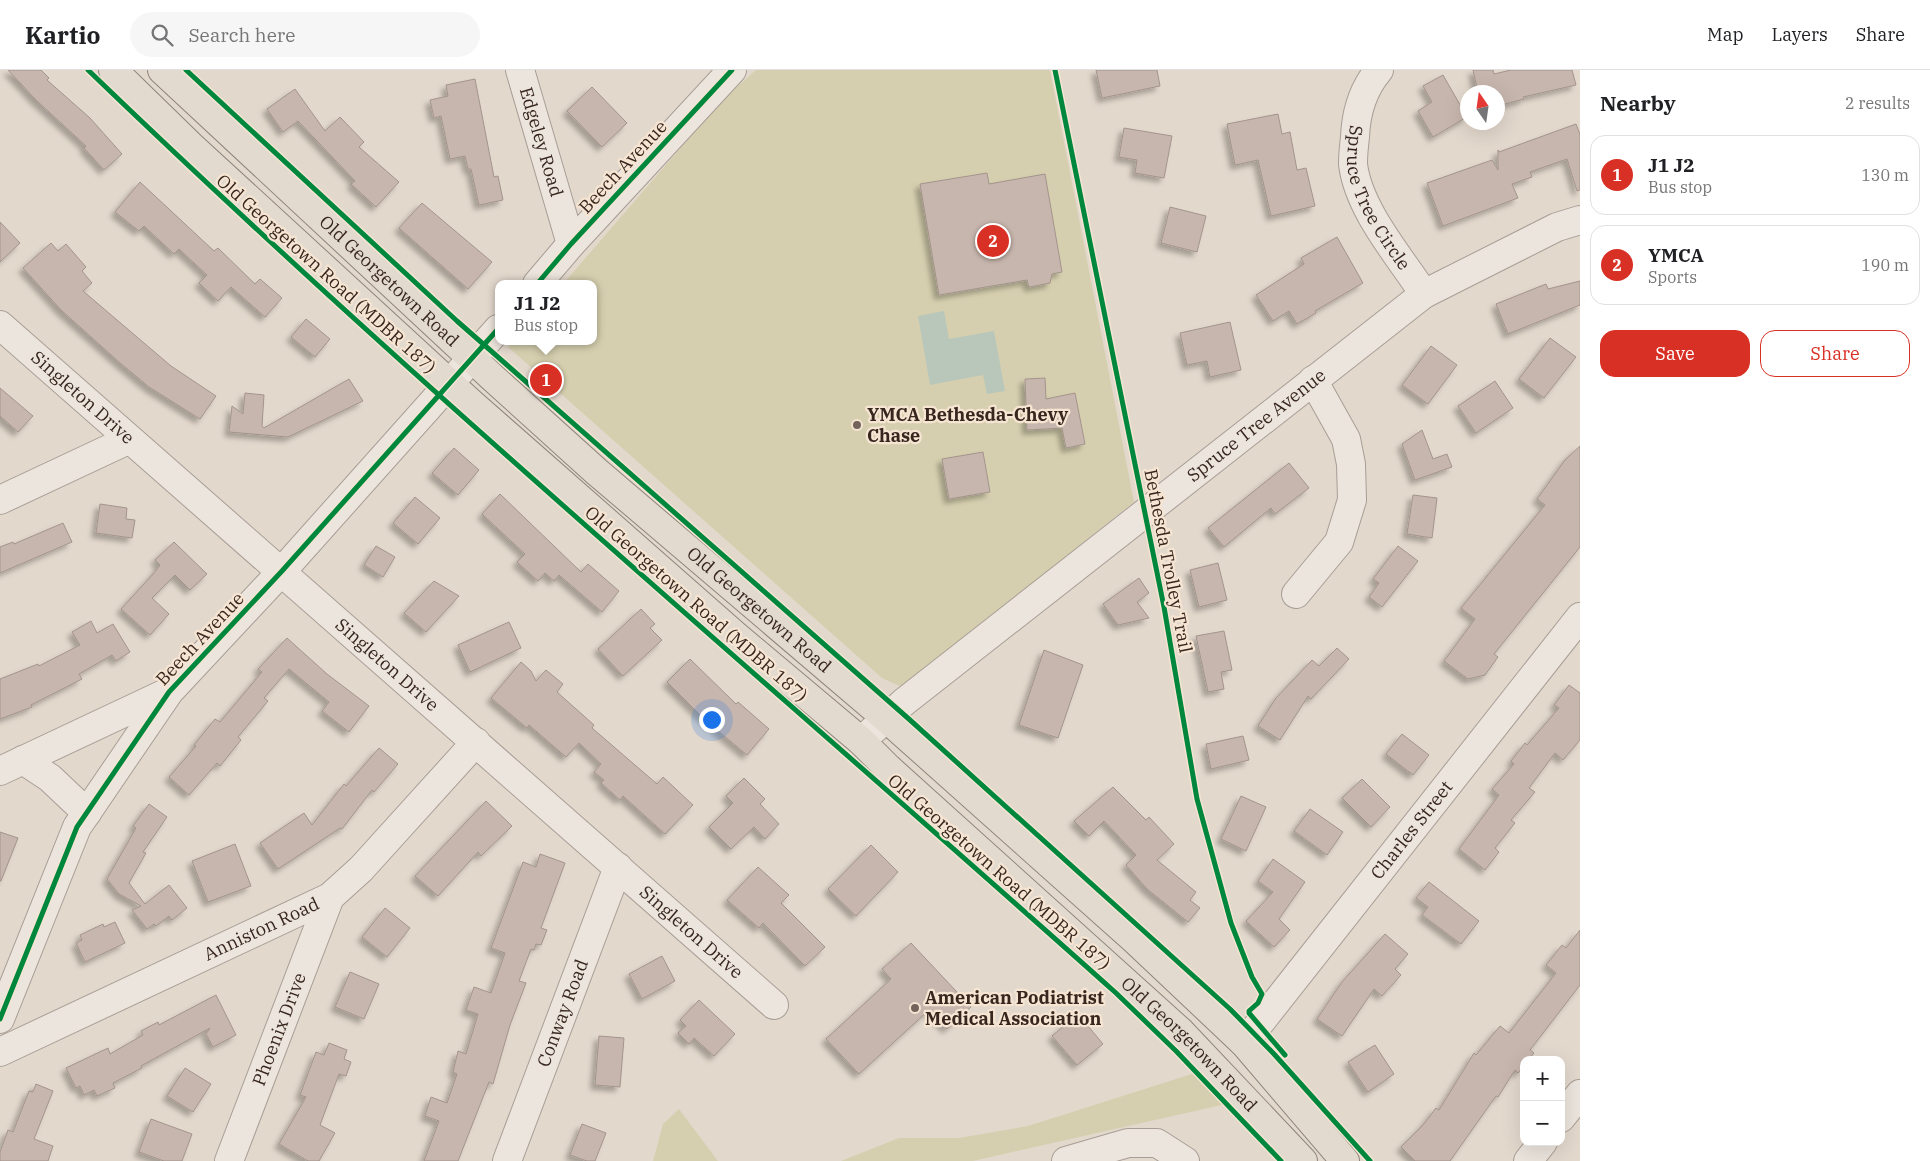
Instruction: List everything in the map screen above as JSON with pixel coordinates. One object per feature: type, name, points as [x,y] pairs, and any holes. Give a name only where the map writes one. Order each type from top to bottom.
[{"type":"main road","name":"Old Georgetown Road","points":[[114,70],[191,146],[450,384],[736,636],[861,741],[888,768],[1181,1032],[1303,1161]]},
{"type":"main road","name":"Old Georgetown Road","points":[[162,70],[472,358],[598,472],[886,718],[1136,940],[1244,1043],[1345,1161]]},
{"type":"street","name":"Edgeley Road","points":[[520,70],[571,244]]},
{"type":"street","name":"Beech Avenue","points":[[540,280],[571,244],[732,70]]},
{"type":"street","name":"Spruce Tree Circle","points":[[1379,70],[1371,80],[1356,116],[1353,163],[1360,190],[1373,216],[1424,294]]},
{"type":"street","name":"Spruce Tree Avenue","points":[[861,741],[886,718],[1424,294],[1557,227],[1580,220]]},
{"type":"street","name":"Singleton Drive","points":[[0,325],[128,440],[282,571],[774,1006]]},
{"type":"street","name":"Beech Avenue","points":[[0,1019],[77,827],[169,692],[282,571],[495,331]]},
{"type":"street","points":[[1296,594],[1339,542],[1352,500],[1352,464],[1346,439],[1313,380]]},
{"type":"street","points":[[0,500],[128,440]]},
{"type":"street","name":"Charles Street","points":[[1244,1043],[1580,617]]},
{"type":"street","points":[[12,765],[169,692]]},
{"type":"street","name":"Anniston Road","points":[[0,1052],[330,898],[361,870],[476,742]]},
{"type":"street","points":[[12,765],[50,778],[87,813]]},
{"type":"street","name":"Conway Road","points":[[507,1161],[618,867]]},
{"type":"street","name":"Phoenix Drive","points":[[229,1161],[330,898]]},
{"type":"street","points":[[1565,1113],[1580,1094]]},
{"type":"street","points":[[1066,1161],[1128,1143],[1157,1143],[1185,1161]]},
{"type":"street","points":[[1528,1161],[1540,1146]]},
{"type":"shaded area","name":"YMCA Bethesda-Chevy Chase","points":[[756,70],[1050,70],[1134,502],[902,687],[882,678],[508,347],[510,345],[597,345],[597,280],[566,280],[722,100]]},
{"type":"shaded area","points":[[944,311],[949,339],[994,331],[1005,391],[987,394],[983,375],[930,385],[918,316]]},
{"type":"shaded area","points":[[1214,1067],[1244,1100],[973,1161],[841,1161],[899,1138],[959,1138],[1028,1126]]},
{"type":"shaded area","points":[[679,1109],[718,1161],[653,1161],[663,1124]]},
{"type":"building","points":[[8,70],[41,70],[49,78],[47,80],[90,118],[122,154],[104,170],[84,148],[86,146],[36,100]]},
{"type":"building","points":[[1096,70],[1157,70],[1160,86],[1102,98]]},
{"type":"building","points":[[1473,70],[1493,70],[1494,74],[1511,70],[1572,70],[1576,85],[1523,97],[1524,99],[1505,104],[1505,85],[1476,85]]},
{"type":"building","points":[[1443,75],[1460,105],[1460,121],[1433,137],[1418,111],[1432,102],[1423,86]]},
{"type":"building","points":[[475,79],[494,177],[498,176],[503,200],[479,205],[471,169],[468,169],[465,156],[450,159],[441,116],[434,118],[430,100],[448,96],[446,85]]},
{"type":"building","points":[[592,87],[627,123],[602,147],[567,111]]},
{"type":"building","points":[[295,89],[325,131],[340,117],[364,142],[359,147],[399,182],[376,207],[351,184],[355,181],[298,121],[283,132],[267,109]]},
{"type":"building","points":[[1278,114],[1282,134],[1290,132],[1297,170],[1306,168],[1315,206],[1271,216],[1258,160],[1235,165],[1227,124]]},
{"type":"building","points":[[1576,124],[1580,134],[1580,190],[1577,191],[1567,159],[1530,172],[1532,177],[1512,184],[1518,198],[1443,226],[1427,183],[1492,160],[1498,170],[1498,150],[1499,152]]},
{"type":"building","points":[[1124,128],[1172,136],[1164,178],[1135,173],[1137,160],[1119,157]]},
{"type":"building","points":[[987,173],[989,184],[1045,174],[1062,272],[1052,274],[1050,283],[1029,287],[1027,280],[939,295],[920,184]]},
{"type":"building","points":[[140,182],[214,251],[218,248],[255,284],[260,279],[282,298],[265,317],[231,287],[218,301],[199,283],[207,275],[179,249],[174,254],[144,226],[139,231],[115,212]]},
{"type":"building","points":[[422,203],[492,262],[468,289],[399,228]]},
{"type":"building","points":[[1170,207],[1206,216],[1197,252],[1161,243]]},
{"type":"building","points":[[0,222],[20,243],[0,262]]},
{"type":"building","points":[[1337,237],[1363,283],[1315,311],[1316,313],[1297,324],[1289,311],[1273,321],[1256,295],[1304,264],[1301,258]]},
{"type":"building","points":[[51,243],[58,251],[66,244],[86,267],[82,271],[92,283],[83,291],[171,366],[216,396],[200,419],[149,387],[119,362],[61,310],[23,268]]},
{"type":"building","points":[[1580,281],[1580,305],[1508,334],[1496,304],[1546,284],[1548,289]]},
{"type":"building","points":[[306,319],[330,339],[315,357],[291,337]]},
{"type":"building","points":[[1230,322],[1241,370],[1210,377],[1207,361],[1187,365],[1180,333]]},
{"type":"building","points":[[1550,338],[1576,357],[1544,398],[1519,379]]},
{"type":"building","points":[[1431,346],[1457,365],[1428,404],[1402,385]]},
{"type":"building","points":[[1045,378],[1046,399],[1075,393],[1085,444],[1066,448],[1062,428],[1027,430],[1025,379]]},
{"type":"building","points":[[349,379],[363,401],[288,437],[229,432],[232,406],[243,414],[245,393],[264,395],[262,426],[264,428]]},
{"type":"building","points":[[1495,381],[1513,408],[1476,433],[1458,406]]},
{"type":"building","points":[[0,388],[33,416],[18,432],[0,416]]},
{"type":"building","points":[[1422,430],[1433,459],[1447,454],[1452,467],[1415,480],[1402,444]]},
{"type":"building","points":[[1580,446],[1580,547],[1494,654],[1498,657],[1485,675],[1468,679],[1444,661],[1475,619],[1461,608],[1545,505],[1537,499],[1565,460]]},
{"type":"building","points":[[454,448],[479,470],[458,495],[432,473]]},
{"type":"building","points":[[983,452],[990,492],[949,499],[942,459]]},
{"type":"building","points":[[1289,463],[1309,488],[1275,514],[1271,508],[1224,547],[1208,528]]},
{"type":"building","points":[[500,494],[581,572],[588,564],[619,591],[602,612],[559,575],[554,581],[545,573],[538,581],[517,562],[525,554],[482,514]]},
{"type":"building","points":[[1413,495],[1437,498],[1432,538],[1407,534]]},
{"type":"building","points":[[415,497],[440,518],[418,544],[393,523]]},
{"type":"building","points":[[100,504],[127,508],[126,519],[135,520],[132,538],[96,533]]},
{"type":"building","points":[[63,523],[72,542],[0,573],[0,547],[13,542],[14,544]]},
{"type":"building","points":[[174,542],[207,574],[190,590],[175,575],[152,598],[169,614],[150,635],[121,609],[160,565],[155,560]]},
{"type":"building","points":[[376,546],[395,557],[383,577],[364,565]]},
{"type":"building","points":[[1398,546],[1418,561],[1382,607],[1369,597],[1379,583],[1373,579]]},
{"type":"building","points":[[1218,563],[1227,600],[1199,607],[1190,570]]},
{"type":"building","points":[[1139,578],[1149,593],[1137,602],[1149,618],[1118,625],[1103,604]]},
{"type":"building","points":[[434,581],[459,596],[426,632],[404,613]]},
{"type":"building","points":[[641,609],[655,624],[650,628],[662,640],[623,676],[598,649]]},
{"type":"building","points":[[91,621],[97,633],[113,624],[130,652],[116,661],[112,655],[79,674],[82,679],[31,705],[32,707],[0,719],[0,679],[38,664],[39,666],[80,645],[72,632]]},
{"type":"building","points":[[509,622],[521,648],[470,672],[458,645]]},
{"type":"building","points":[[1224,631],[1232,670],[1221,672],[1224,689],[1208,692],[1196,636]]},
{"type":"building","points":[[287,638],[327,674],[369,706],[349,732],[322,711],[329,702],[289,669],[264,698],[268,701],[238,737],[241,740],[220,766],[217,763],[189,795],[169,777],[196,746],[194,745],[215,719],[220,722],[262,672],[258,669]]},
{"type":"building","points":[[1337,648],[1349,659],[1311,699],[1308,696],[1280,740],[1258,726],[1276,698],[1312,660],[1319,666]]},
{"type":"building","points":[[1044,650],[1083,665],[1058,738],[1019,725]]},
{"type":"building","points":[[690,659],[736,704],[738,702],[769,729],[747,755],[705,720],[667,682]]},
{"type":"building","points":[[521,662],[531,671],[536,681],[546,670],[563,684],[557,692],[594,725],[592,728],[657,784],[663,777],[693,805],[665,834],[623,796],[620,800],[601,783],[604,780],[594,772],[601,764],[579,743],[566,757],[529,725],[527,728],[491,698]]},
{"type":"building","points":[[1569,685],[1580,693],[1580,740],[1563,760],[1555,753],[1529,788],[1535,792],[1511,820],[1515,823],[1495,848],[1499,852],[1485,870],[1459,849],[1499,795],[1492,789],[1514,764],[1511,761],[1525,743],[1527,745],[1559,708],[1554,705]]},
{"type":"building","points":[[1402,734],[1429,755],[1413,775],[1386,754]]},
{"type":"building","points":[[1243,736],[1249,760],[1211,769],[1206,744]]},
{"type":"building","points":[[379,748],[398,764],[374,792],[372,790],[342,829],[340,828],[278,869],[260,843],[304,813],[312,825],[344,784],[346,786]]},
{"type":"building","points":[[744,778],[765,799],[760,804],[779,824],[765,839],[754,827],[731,849],[709,827],[733,803],[726,796]]},
{"type":"building","points":[[1362,779],[1390,807],[1371,827],[1342,798]]},
{"type":"building","points":[[1113,787],[1146,820],[1149,817],[1174,844],[1157,860],[1196,892],[1190,900],[1200,908],[1188,922],[1147,889],[1126,865],[1136,855],[1104,821],[1089,836],[1074,821]]},
{"type":"building","points":[[1241,796],[1266,807],[1246,851],[1221,839]]},
{"type":"building","points":[[486,801],[512,826],[481,856],[478,852],[438,896],[415,876]]},
{"type":"building","points":[[149,804],[167,817],[143,852],[146,853],[129,883],[145,904],[169,885],[187,908],[172,920],[169,916],[156,926],[154,924],[147,929],[132,910],[141,906],[119,894],[107,879],[136,828],[133,826]]},
{"type":"building","points":[[1310,809],[1343,832],[1327,855],[1294,831]]},
{"type":"building","points":[[0,832],[18,838],[1,881],[0,881]]},
{"type":"building","points":[[235,844],[251,886],[208,902],[192,861]]},
{"type":"building","points":[[871,845],[898,872],[856,916],[828,889]]},
{"type":"building","points":[[540,854],[565,863],[541,928],[547,930],[541,945],[536,944],[534,950],[531,949],[519,981],[526,983],[510,1025],[493,1084],[489,1082],[458,1161],[424,1161],[439,1121],[425,1116],[431,1097],[447,1103],[457,1074],[453,1072],[458,1051],[466,1054],[478,1014],[466,1010],[474,987],[491,993],[505,953],[491,948],[523,862],[536,867]]},
{"type":"building","points":[[1273,859],[1305,882],[1279,919],[1290,930],[1274,947],[1246,921],[1273,892],[1258,881]]},
{"type":"building","points":[[758,867],[789,895],[781,903],[825,947],[805,966],[763,923],[759,928],[727,900]]},
{"type":"building","points":[[1429,882],[1479,921],[1461,944],[1422,915],[1428,907],[1416,898]]},
{"type":"building","points":[[385,908],[410,928],[387,957],[362,937]]},
{"type":"building","points":[[115,922],[125,943],[85,962],[76,943],[82,940],[80,935],[103,924],[104,927]]},
{"type":"building","points":[[1580,930],[1580,985],[1530,1050],[1534,1053],[1531,1056],[1520,1056],[1520,1071],[1518,1073],[1515,1070],[1498,1097],[1496,1096],[1450,1161],[1415,1161],[1401,1147],[1423,1125],[1436,1108],[1439,1110],[1474,1053],[1476,1055],[1500,1026],[1509,1033],[1556,973],[1546,965],[1562,945],[1566,948]]},
{"type":"building","points":[[1385,934],[1408,954],[1395,969],[1401,975],[1382,996],[1374,989],[1342,1036],[1317,1019],[1342,982]]},
{"type":"building","name":"American Podiatrist Medical Association","points":[[911,943],[971,1007],[947,1029],[929,1010],[859,1074],[826,1039],[891,979],[882,969]]},
{"type":"building","points":[[662,956],[675,981],[642,999],[629,974]]},
{"type":"building","points":[[350,972],[379,984],[364,1019],[335,1007]]},
{"type":"building","points":[[216,995],[236,1035],[213,1047],[206,1034],[210,1028],[113,1083],[115,1088],[97,1096],[94,1090],[84,1095],[80,1086],[76,1088],[66,1068],[108,1048],[110,1054],[143,1035],[141,1031],[158,1022],[159,1025]]},
{"type":"building","points":[[699,1000],[735,1034],[714,1056],[694,1038],[689,1044],[678,1033],[686,1026],[680,1020]]},
{"type":"building","points":[[1078,1014],[1103,1044],[1077,1065],[1052,1036]]},
{"type":"building","points":[[599,1036],[624,1038],[620,1087],[595,1085]]},
{"type":"building","points":[[329,1043],[347,1050],[344,1059],[351,1062],[346,1076],[339,1074],[320,1125],[335,1133],[319,1161],[308,1161],[279,1144],[306,1097],[300,1095],[316,1052],[324,1055]]},
{"type":"building","points":[[1375,1045],[1394,1074],[1368,1092],[1348,1062]]},
{"type":"building","points":[[185,1068],[211,1084],[193,1112],[167,1096]]},
{"type":"building","points":[[36,1084],[53,1091],[34,1139],[53,1146],[48,1161],[0,1161],[0,1152],[8,1130],[13,1132],[29,1091],[33,1092]]},
{"type":"building","points":[[151,1119],[192,1134],[182,1161],[164,1161],[139,1152]]},
{"type":"building","points":[[582,1124],[606,1133],[595,1161],[587,1161],[570,1155]]},
{"type":"cycle path","name":"Old Georgetown Road (MDBR 187)","points":[[88,70],[213,189],[469,422],[1116,993],[1176,1051],[1281,1161]]},
{"type":"cycle path","points":[[186,70],[457,321],[910,720],[1230,1009],[1274,1054],[1370,1161]]},
{"type":"cycle path","points":[[540,280],[571,244],[732,70]]},
{"type":"cycle path","name":"Bethesda Trolley Trail","points":[[1055,70],[1164,607],[1197,799],[1231,923],[1252,977],[1262,994],[1258,1003],[1249,1013],[1285,1055]]},
{"type":"cycle path","points":[[0,1019],[77,827],[169,692],[282,571],[495,332]]},
{"type":"place","name":"YMCA","points":[[993,241]]},
{"type":"place","name":"J1 J2","points":[[546,380]]},
{"type":"place","name":"YMCA Bethesda-Chevy Chase","points":[[857,425]]},
{"type":"place","name":"American Podiatrist Medical Association","points":[[915,1008]]}]
